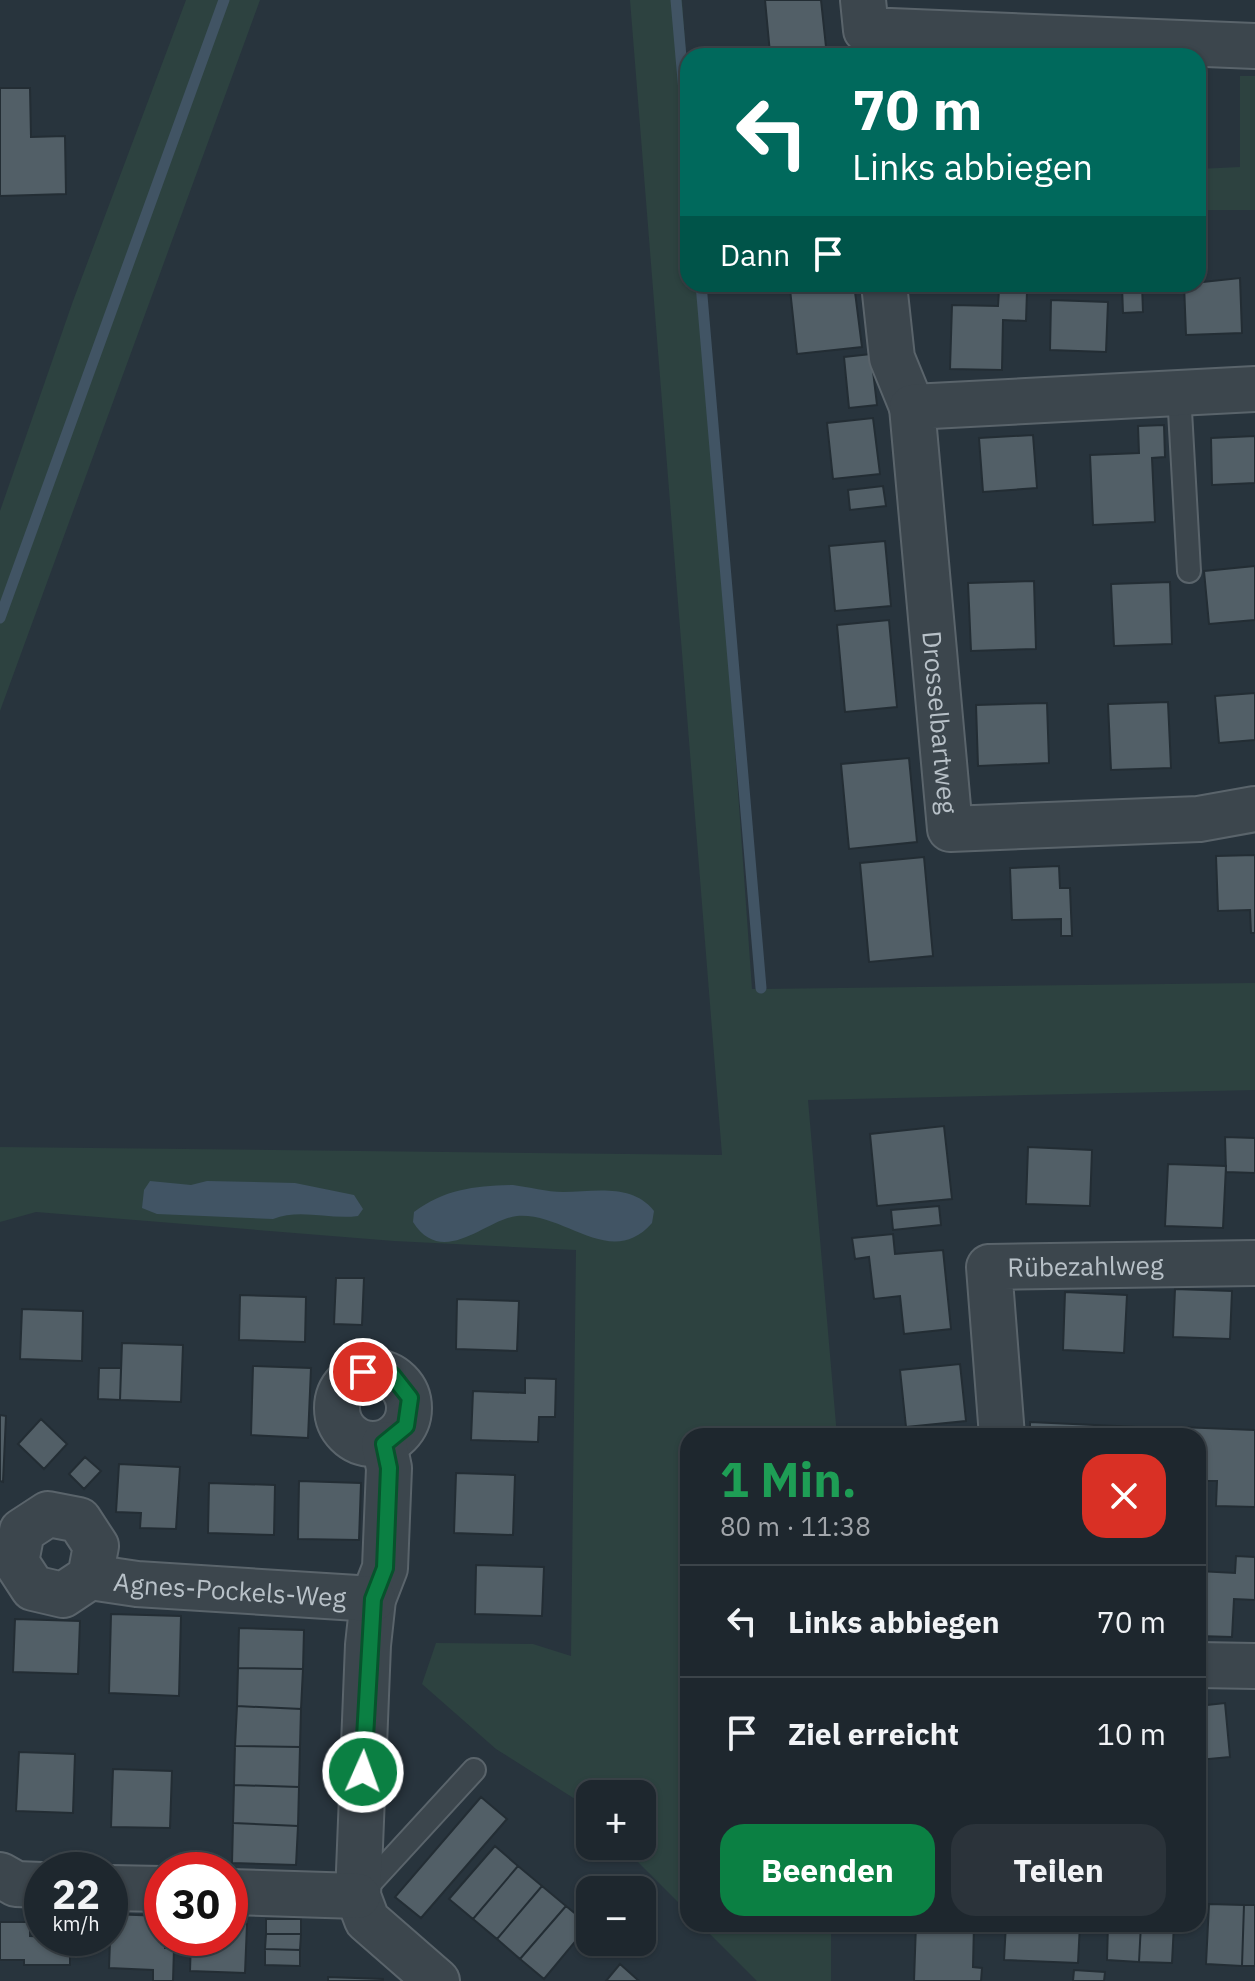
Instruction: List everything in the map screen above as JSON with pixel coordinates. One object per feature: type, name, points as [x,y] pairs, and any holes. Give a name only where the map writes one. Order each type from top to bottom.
[{"type":"street","points":[[865,29],[1255,46]]},
{"type":"street","name":"Drosselbartweg","points":[[885,292],[892,358],[912,407],[950,829],[1199,819],[1255,809]]},
{"type":"street","points":[[912,407],[1255,389]]},
{"type":"street","name":"Rübezahlweg","points":[[1001,1428],[989,1267],[1255,1263]]},
{"type":"street","points":[[384,1444],[389,1468],[385,1568],[373,1599],[358,1896],[367,1920],[437,1981]]},
{"type":"street","name":"Agnes-Pockels-Weg","points":[[90,1577],[137,1584],[373,1599]]},
{"type":"street","points":[[1206,1665],[1255,1666]]},
{"type":"street","points":[[0,1875],[16,1884],[24,1884]]},
{"type":"street","points":[[248,1893],[358,1896]]},
{"type":"lane","points":[[1179,393],[1189,571]]},
{"type":"lane","points":[[358,1896],[474,1770]]},
{"type":"green space","points":[[186,0],[260,0],[0,711],[0,511],[73,301]]},
{"type":"green space","points":[[630,0],[682,0],[685,48],[680,48],[680,292],[703,292],[752,989],[1255,983],[1255,1090],[808,1100],[836,1428],[680,1428],[680,1904],[656,1880],[656,1876],[652,1876],[636,1860],[656,1860],[656,1780],[576,1780],[576,1800],[496,1749],[422,1684],[436,1643],[533,1644],[571,1656],[576,1250],[394,1241],[36,1212],[0,1222],[0,1147],[722,1155]]},
{"type":"green space","points":[[1240,76],[1255,76],[1255,210],[1206,210],[1206,169],[1240,167]]},
{"type":"green space","points":[[708,1932],[831,1932],[831,1981],[757,1981]]},
{"type":"water","points":[[150,1181],[191,1185],[207,1181],[295,1183],[354,1195],[363,1209],[358,1216],[294,1214],[273,1219],[157,1214],[142,1208],[144,1190]]},
{"type":"water","points":[[513,1185],[557,1192],[612,1191],[635,1196],[654,1211],[652,1223],[636,1236],[620,1241],[587,1236],[535,1217],[517,1216],[451,1242],[438,1241],[425,1235],[413,1222],[414,1212],[437,1198],[473,1188]]},
{"type":"building","points":[[765,0],[821,0],[826,47],[770,48]]},
{"type":"building","points":[[0,88],[30,88],[31,137],[65,136],[66,194],[0,196]]},
{"type":"building","points":[[1240,278],[1242,333],[1186,335],[1184,292],[1206,292],[1206,282]]},
{"type":"building","points":[[790,292],[855,292],[862,347],[797,354]]},
{"type":"building","points":[[999,292],[1027,292],[1026,321],[1003,320],[1002,370],[950,369],[952,305],[998,306]]},
{"type":"building","points":[[1122,292],[1142,292],[1143,312],[1123,313]]},
{"type":"building","points":[[1051,300],[1108,302],[1106,352],[1050,350]]},
{"type":"building","points":[[871,354],[877,405],[849,408],[844,357]]},
{"type":"building","points":[[873,418],[880,474],[833,479],[827,423]]},
{"type":"building","points":[[1164,425],[1165,457],[1152,458],[1155,522],[1093,525],[1090,455],[1139,453],[1138,426]]},
{"type":"building","points":[[1033,435],[1037,488],[983,492],[979,438]]},
{"type":"building","points":[[1255,436],[1255,483],[1212,485],[1211,438]]},
{"type":"building","points":[[883,486],[886,506],[850,510],[848,490]]},
{"type":"building","points":[[885,541],[891,606],[835,611],[829,546]]},
{"type":"building","points":[[1255,566],[1255,620],[1209,624],[1204,571]]},
{"type":"building","points":[[1034,581],[1036,649],[971,651],[968,583]]},
{"type":"building","points":[[1170,582],[1172,644],[1114,646],[1111,584]]},
{"type":"building","points":[[889,620],[897,707],[845,712],[837,625]]},
{"type":"building","points":[[1255,693],[1255,740],[1219,743],[1215,696]]},
{"type":"building","points":[[1168,702],[1171,768],[1111,770],[1108,704]]},
{"type":"building","points":[[1047,703],[1049,763],[978,766],[976,705]]},
{"type":"building","points":[[909,758],[917,842],[849,849],[841,764]]},
{"type":"building","points":[[1255,855],[1255,933],[1251,933],[1250,910],[1218,911],[1216,856]]},
{"type":"building","points":[[924,857],[933,956],[869,962],[860,863]]},
{"type":"building","points":[[1059,866],[1060,888],[1070,888],[1072,936],[1061,936],[1061,919],[1012,920],[1010,868]]},
{"type":"building","points":[[944,1126],[952,1199],[877,1206],[870,1134]]},
{"type":"building","points":[[1225,1137],[1255,1138],[1255,1173],[1226,1172]]},
{"type":"building","points":[[1028,1147],[1092,1150],[1090,1206],[1026,1204]]},
{"type":"building","points":[[1168,1164],[1226,1166],[1223,1228],[1165,1226]]},
{"type":"building","points":[[939,1206],[941,1225],[893,1230],[891,1210]]},
{"type":"building","points":[[893,1234],[895,1254],[943,1250],[951,1329],[904,1334],[900,1296],[874,1299],[869,1257],[855,1259],[852,1238]]},
{"type":"building","points":[[336,1278],[364,1278],[362,1325],[334,1324]]},
{"type":"building","points":[[1175,1289],[1232,1291],[1230,1339],[1173,1337]]},
{"type":"building","points":[[1065,1292],[1127,1295],[1124,1353],[1063,1350]]},
{"type":"building","points":[[240,1295],[306,1297],[305,1342],[239,1340]]},
{"type":"building","points":[[457,1299],[519,1301],[517,1351],[456,1349]]},
{"type":"building","points":[[22,1309],[83,1311],[82,1361],[20,1359]]},
{"type":"building","points":[[122,1343],[183,1345],[181,1402],[120,1400]]},
{"type":"building","points":[[960,1364],[966,1421],[906,1427],[900,1370]]},
{"type":"building","points":[[253,1366],[311,1368],[308,1438],[251,1435]]},
{"type":"building","points":[[99,1368],[121,1368],[120,1400],[98,1399]]},
{"type":"building","points":[[525,1378],[556,1379],[555,1417],[539,1417],[538,1442],[471,1440],[473,1391],[525,1393]]},
{"type":"building","points":[[0,1415],[6,1416],[3,1482],[0,1481]]},
{"type":"building","points":[[41,1419],[67,1444],[44,1469],[18,1444]]},
{"type":"building","points":[[1030,1422],[1137,1427],[1137,1428],[1030,1428]]},
{"type":"building","points":[[1206,1428],[1255,1430],[1255,1507],[1216,1506],[1217,1481],[1206,1481]]},
{"type":"building","points":[[85,1457],[101,1471],[84,1489],[69,1474]]},
{"type":"building","points":[[119,1464],[180,1467],[176,1529],[140,1528],[141,1513],[116,1512]]},
{"type":"building","points":[[456,1473],[515,1475],[513,1535],[454,1533]]},
{"type":"building","points":[[299,1481],[361,1483],[359,1540],[298,1539]]},
{"type":"building","points":[[209,1483],[275,1485],[274,1535],[208,1533]]},
{"type":"building","points":[[1236,1556],[1255,1557],[1255,1600],[1234,1599],[1232,1637],[1206,1636],[1206,1571],[1235,1573]]},
{"type":"building","points":[[476,1565],[544,1567],[542,1616],[475,1614]]},
{"type":"building","points":[[111,1614],[181,1616],[179,1696],[109,1693]]},
{"type":"building","points":[[15,1619],[80,1621],[78,1674],[13,1672]]},
{"type":"building","points":[[239,1628],[304,1630],[303,1669],[238,1668]]},
{"type":"building","points":[[238,1668],[303,1669],[301,1709],[237,1706]]},
{"type":"building","points":[[1225,1703],[1230,1757],[1206,1759],[1206,1705]]},
{"type":"building","points":[[237,1706],[301,1709],[300,1747],[235,1746]]},
{"type":"building","points":[[235,1746],[300,1747],[299,1787],[234,1785]]},
{"type":"building","points":[[19,1752],[75,1754],[73,1813],[16,1811]]},
{"type":"building","points":[[113,1769],[172,1771],[170,1828],[111,1827]]},
{"type":"building","points":[[234,1785],[299,1787],[298,1826],[233,1823]]},
{"type":"building","points":[[481,1797],[507,1819],[421,1918],[395,1897]]},
{"type":"building","points":[[233,1823],[298,1826],[296,1865],[248,1864],[248,1852],[232,1852]]},
{"type":"building","points":[[495,1846],[518,1866],[473,1919],[449,1899]]},
{"type":"building","points":[[518,1866],[542,1886],[497,1939],[473,1919]]},
{"type":"building","points":[[542,1886],[566,1906],[520,1959],[497,1939]]},
{"type":"building","points":[[1209,1904],[1244,1905],[1242,1966],[1206,1964]]},
{"type":"building","points":[[1244,1905],[1255,1905],[1255,1966],[1242,1966]]},
{"type":"building","points":[[566,1906],[576,1914],[576,1941],[544,1979],[520,1959]]},
{"type":"building","points":[[128,1915],[144,1915],[144,1956],[174,1956],[173,1981],[153,1981],[153,1970],[109,1968],[109,1956],[128,1956]]},
{"type":"building","points":[[266,1919],[301,1919],[301,1934],[266,1934]]},
{"type":"building","points":[[0,1922],[24,1922],[24,1956],[70,1956],[70,1965],[24,1965],[24,1960],[0,1960]]},
{"type":"building","points":[[916,1932],[974,1932],[973,1967],[982,1968],[981,1981],[914,1981]]},
{"type":"building","points":[[1006,1932],[1080,1932],[1078,1963],[1004,1960]]},
{"type":"building","points":[[1108,1932],[1141,1932],[1139,1962],[1107,1960]]},
{"type":"building","points":[[1141,1932],[1174,1932],[1172,1963],[1139,1962]]},
{"type":"building","points":[[266,1934],[301,1934],[300,1950],[265,1949]]},
{"type":"building","points":[[265,1949],[300,1950],[300,1966],[265,1965]]},
{"type":"building","points":[[190,1956],[246,1956],[245,1973],[190,1971]]},
{"type":"building","points":[[620,1964],[639,1981],[606,1981]]},
{"type":"building","points":[[1074,1970],[1105,1972],[1104,1981],[1073,1981]]},
{"type":"building","points":[[328,1977],[383,1979],[383,1981],[328,1981]]},
{"type":"waterway","points":[[0,618],[224,0]]},
{"type":"waterway","points":[[676,0],[680,48]]},
{"type":"waterway","points":[[702,292],[761,988]]},
{"type":"route","points":[[363,1372],[392,1375],[410,1398],[406,1426],[384,1444],[389,1468],[385,1568],[373,1599],[368,1645],[363,1772]]}]
